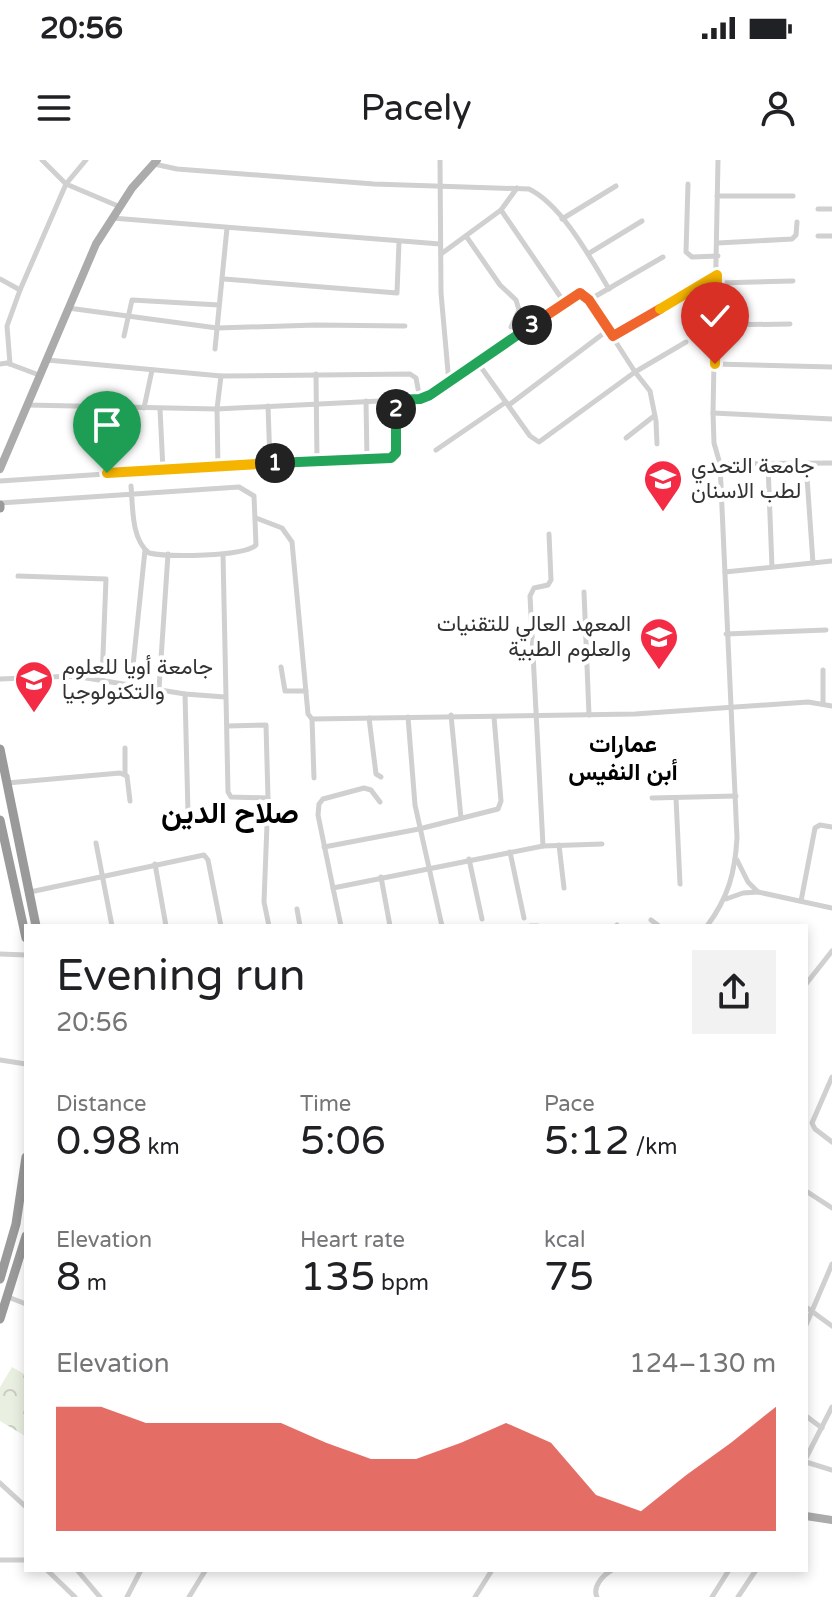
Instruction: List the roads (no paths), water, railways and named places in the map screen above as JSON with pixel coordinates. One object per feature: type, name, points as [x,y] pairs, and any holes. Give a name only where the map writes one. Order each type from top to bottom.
[{"type":"highway","points":[[0,749],[36,924]]},
{"type":"highway","points":[[0,820],[24,929]]},
{"type":"highway","points":[[1,1275],[24,1166]]},
{"type":"highway","points":[[0,1319],[24,1243]]},
{"type":"main road","points":[[0,469],[90,257],[118,206],[155,162]]},
{"type":"main road","points":[[808,1516],[832,1520]]},
{"type":"street","points":[[42,160],[66,184],[118,206]]},
{"type":"street","points":[[10,364],[7,326],[20,290],[66,184],[86,160]]},
{"type":"street","points":[[440,160],[440,255],[449,383]]},
{"type":"street","points":[[708,924],[725,899],[736,859],[736,796],[720,464],[714,443],[713,413],[718,160]]},
{"type":"street","points":[[155,162],[177,169],[439,188],[517,188],[536,193],[562,219],[609,289]]},
{"type":"street","points":[[688,184],[686,252],[692,257],[718,256]]},
{"type":"street","points":[[562,219],[616,186]]},
{"type":"street","points":[[440,255],[501,210],[517,188]]},
{"type":"street","points":[[717,196],[793,196]]},
{"type":"street","points":[[818,209],[832,209]]},
{"type":"street","points":[[501,210],[564,302]]},
{"type":"street","points":[[111,218],[440,244]]},
{"type":"street","points":[[588,254],[642,221]]},
{"type":"street","points":[[718,243],[792,239],[796,235],[797,222]]},
{"type":"street","points":[[215,349],[227,228]]},
{"type":"street","points":[[466,236],[500,285],[516,300],[519,310],[511,327]]},
{"type":"street","points":[[818,236],[832,236]]},
{"type":"street","points":[[224,279],[397,293],[399,242]]},
{"type":"street","points":[[589,300],[663,257]]},
{"type":"street","points":[[613,336],[717,275]]},
{"type":"street","points":[[0,279],[20,290]]},
{"type":"street","points":[[717,283],[793,281]]},
{"type":"street","points":[[27,405],[217,409],[420,399],[449,383],[580,293],[589,300],[652,393],[657,444]]},
{"type":"street","points":[[124,336],[131,302],[135,299],[219,305]]},
{"type":"street","points":[[67,308],[217,328],[405,326]]},
{"type":"street","points":[[716,325],[790,324]]},
{"type":"street","points":[[436,450],[507,404],[608,330]]},
{"type":"street","points":[[478,363],[531,438],[539,442],[635,372],[686,342]]},
{"type":"street","points":[[46,360],[221,376],[414,375],[420,399]]},
{"type":"street","points":[[0,364],[10,364],[39,375]]},
{"type":"street","points":[[715,364],[832,367]]},
{"type":"street","points":[[144,408],[152,370]]},
{"type":"street","points":[[316,374],[317,462]]},
{"type":"street","points":[[218,467],[217,409],[221,376]]},
{"type":"street","points":[[0,481],[391,458],[395,455],[396,400]]},
{"type":"street","points":[[366,401],[367,460]]},
{"type":"street","points":[[268,406],[270,463]]},
{"type":"street","points":[[106,408],[107,473]]},
{"type":"street","points":[[160,409],[163,470]]},
{"type":"street","points":[[713,413],[832,419]]},
{"type":"street","points":[[626,438],[654,416]]},
{"type":"street","points":[[806,463],[813,563]]},
{"type":"street","points":[[720,464],[832,463]]},
{"type":"street","points":[[768,465],[772,567]]},
{"type":"street","points":[[0,505],[132,495],[239,487],[254,496],[256,545],[253,549],[223,554],[151,554],[139,543],[132,495],[131,486]]},
{"type":"street","points":[[256,518],[282,528],[292,542],[308,714],[312,719],[314,778]]},
{"type":"street","points":[[543,846],[530,596],[534,588],[548,585],[551,580],[549,534]]},
{"type":"street","points":[[131,685],[145,550]]},
{"type":"street","points":[[159,689],[168,554]]},
{"type":"street","points":[[223,554],[229,795],[268,798]]},
{"type":"street","points":[[725,572],[832,561]]},
{"type":"street","points":[[18,576],[106,579],[102,680]]},
{"type":"street","points":[[584,592],[589,715]]},
{"type":"street","points":[[726,634],[826,630]]},
{"type":"street","points":[[281,667],[285,691],[306,691]]},
{"type":"street","points":[[823,670],[823,704]]},
{"type":"street","points":[[0,679],[48,676],[102,680],[185,694],[225,697]]},
{"type":"street","points":[[185,694],[188,813]]},
{"type":"street","points":[[312,719],[589,715],[808,702],[832,706]]},
{"type":"street","points":[[451,715],[461,818]]},
{"type":"street","points":[[408,717],[419,829],[442,924]]},
{"type":"street","points":[[324,847],[419,829],[500,807],[494,717]]},
{"type":"street","points":[[369,718],[373,766],[381,777]]},
{"type":"street","points":[[228,726],[266,725],[268,798],[264,902],[269,924]]},
{"type":"street","points":[[125,748],[125,774],[130,801]]},
{"type":"street","points":[[4,779],[125,774]]},
{"type":"street","points":[[341,924],[318,808],[323,799],[364,788],[371,790],[380,802]]},
{"type":"street","points":[[652,798],[736,796]]},
{"type":"street","points":[[676,798],[680,884]]},
{"type":"street","points":[[801,901],[814,831],[820,825],[832,827]]},
{"type":"street","points":[[96,843],[112,924]]},
{"type":"street","points":[[333,888],[543,846],[602,844]]},
{"type":"street","points":[[559,845],[564,888]]},
{"type":"street","points":[[510,852],[524,918]]},
{"type":"street","points":[[30,892],[198,855],[206,856],[221,924]]},
{"type":"street","points":[[469,859],[482,919]]},
{"type":"street","points":[[736,859],[748,882],[758,892]]},
{"type":"street","points":[[155,864],[166,924]]},
{"type":"street","points":[[381,877],[390,924]]},
{"type":"street","points":[[725,899],[758,892],[832,908]]},
{"type":"street","points":[[297,909],[300,924]]},
{"type":"street","points":[[651,920],[656,924]]},
{"type":"street","points":[[808,981],[832,951]]},
{"type":"street","points":[[0,954],[24,955]]},
{"type":"street","points":[[0,1060],[24,1065]]},
{"type":"street","points":[[832,1077],[812,1123],[832,1142]]},
{"type":"street","points":[[808,1192],[832,1208]]},
{"type":"street","points":[[832,1264],[809,1309],[832,1326]]},
{"type":"street","points":[[8,1297],[24,1303]]},
{"type":"street","points":[[808,1456],[832,1407]]},
{"type":"street","points":[[808,1418],[822,1428]]},
{"type":"street","points":[[808,1461],[832,1470]]},
{"type":"street","points":[[0,1483],[24,1508]]},
{"type":"street","points":[[0,1560],[24,1560]]},
{"type":"street","points":[[49,1572],[75,1597]]},
{"type":"street","points":[[79,1572],[100,1597]]},
{"type":"street","points":[[127,1597],[140,1572]]},
{"type":"street","points":[[189,1597],[204,1572]]},
{"type":"street","points":[[475,1597],[491,1572]]},
{"type":"street","points":[[597,1597],[596,1588],[609,1572]]},
{"type":"street","points":[[712,1597],[728,1572]]},
{"type":"street","points":[[738,1597],[755,1572]]},
{"type":"place","name":"جامعة التحدي لطب الاسنان","points":[[663,513]]},
{"type":"place","name":"المعهد العالي للتقنيات والعلوم الطبية","points":[[659,671]]},
{"type":"place","name":"جامعة أويا للعلوم والتكنولوجيا","points":[[34,714]]},
{"type":"district","name":"عمارات أبن النفيس","points":[[623,758]]},
{"type":"district","name":"صلاح الدين","points":[[230,813]]}]
